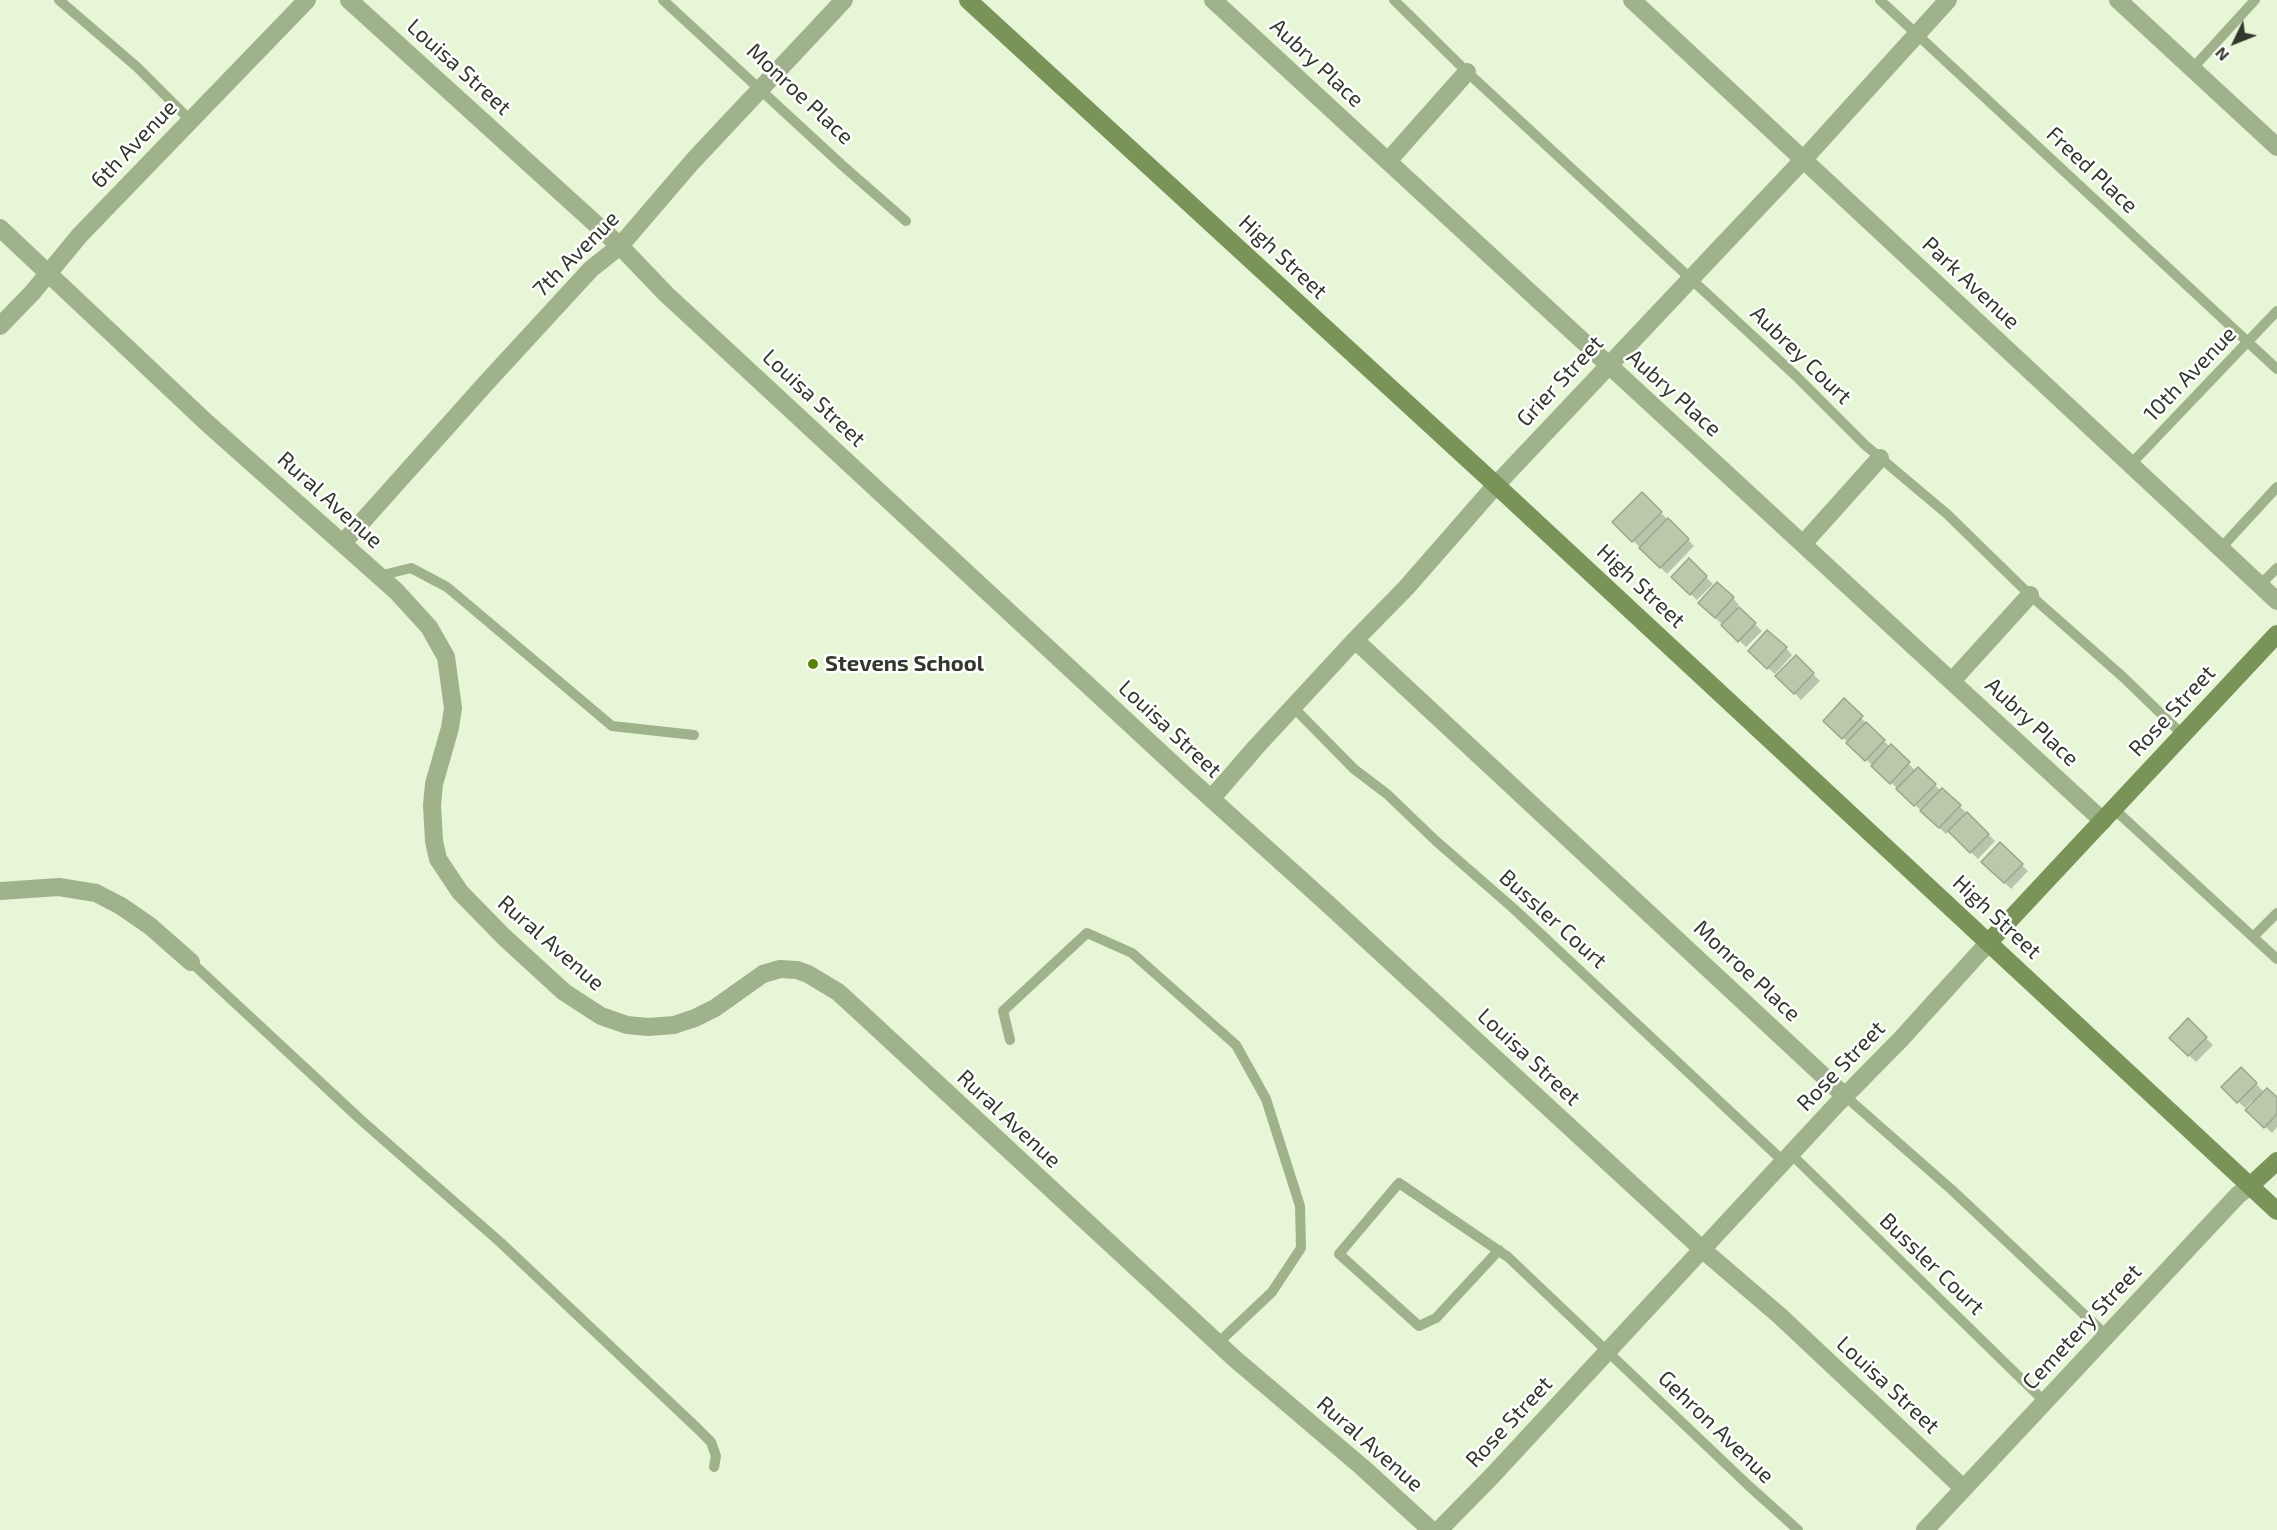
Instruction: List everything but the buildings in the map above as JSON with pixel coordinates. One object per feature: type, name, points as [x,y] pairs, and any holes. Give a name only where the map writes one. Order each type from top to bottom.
[{"type":"main road","name":"High Street","points":[[968,0],[1496,485],[2277,1211]]},
{"type":"main road","name":"Rose Street","points":[[1989,942],[2277,634]]},
{"type":"main road","name":"Cemetery Street","points":[[2251,1185],[2277,1161]]},
{"type":"street","name":"6th Avenue","points":[[0,326],[80,235],[308,0]]},
{"type":"street","name":"Louisa Street","points":[[349,0],[620,246],[666,294],[1211,799],[1703,1250],[1780,1316],[1963,1488]]},
{"type":"street","name":"7th Avenue","points":[[343,543],[591,269],[620,246],[692,162],[844,0]]},
{"type":"street","name":"Aubry Place","points":[[1213,0],[1952,681],[2108,815]]},
{"type":"street","name":"Park Avenue","points":[[1632,0],[2277,601]]},
{"type":"street","name":"Grier Street","points":[[1211,799],[1293,707],[1406,588],[1496,485],[1803,160],[1948,0]]},
{"type":"street","points":[[2118,0],[2277,147]]},
{"type":"street","points":[[1388,161],[1463,77]]},
{"type":"street","name":"Rural Avenue","points":[[0,228],[207,423],[379,576],[429,627],[446,657],[453,708],[450,728],[434,784],[432,805],[434,841],[438,859],[460,892],[504,937],[564,992],[601,1016],[627,1025],[648,1027],[674,1025],[695,1018],[715,1008],[763,974],[780,969],[797,970],[808,974],[837,992],[862,1014],[1218,1343],[1431,1530]]},
{"type":"street","points":[[1803,544],[1880,458]]},
{"type":"street","points":[[1952,681],[2030,595]]},
{"type":"street","name":"Monroe Place","points":[[1355,640],[1845,1096]]},
{"type":"street","points":[[0,891],[59,887],[96,893],[121,906],[150,926],[191,962]]},
{"type":"street","name":"Rose Street","points":[[1439,1530],[1491,1478],[1989,942]]},
{"type":"street","name":"Cemetery Street","points":[[1925,1530],[2238,1195],[2251,1185]]},
{"type":"lane","points":[[59,0],[136,67],[191,121]]},
{"type":"lane","name":"Monroe Place","points":[[663,0],[906,221]]},
{"type":"lane","name":"Aubrey Court","points":[[1394,0],[1463,77],[1691,277],[1880,458],[1947,514],[2030,595],[2123,677],[2183,735]]},
{"type":"lane","name":"Freed Place","points":[[1880,0],[2277,369]]},
{"type":"lane","points":[[2192,69],[2255,0]]},
{"type":"lane","name":"10th Avenue","points":[[2130,465],[2277,311]]},
{"type":"lane","points":[[2220,548],[2277,487]]},
{"type":"lane","points":[[379,576],[411,568],[447,587],[612,726],[694,735]]},
{"type":"lane","points":[[2260,585],[2277,568]]},
{"type":"lane","name":"Bussler Court","points":[[1293,707],[1354,768],[1387,794],[1787,1158],[2045,1402]]},
{"type":"lane","name":"Aubry Place","points":[[2108,815],[2277,959]]},
{"type":"lane","points":[[2253,937],[2277,913]]},
{"type":"lane","points":[[1010,1040],[1003,1011],[1087,933],[1132,953],[1236,1045],[1266,1098],[1300,1206],[1301,1248],[1272,1292],[1218,1343]]},
{"type":"lane","points":[[191,962],[361,1120],[500,1242],[698,1428],[711,1442],[716,1456],[714,1467]]},
{"type":"lane","name":"Monroe Place","points":[[1845,1096],[1952,1190],[2107,1336]]},
{"type":"lane","name":"Gehron Avenue","points":[[1498,1250],[1436,1317],[1419,1326],[1339,1254],[1399,1183],[1498,1250],[1508,1257],[1798,1530]]},
{"type":"place","name":"Stevens School","points":[[813,664]]}]
